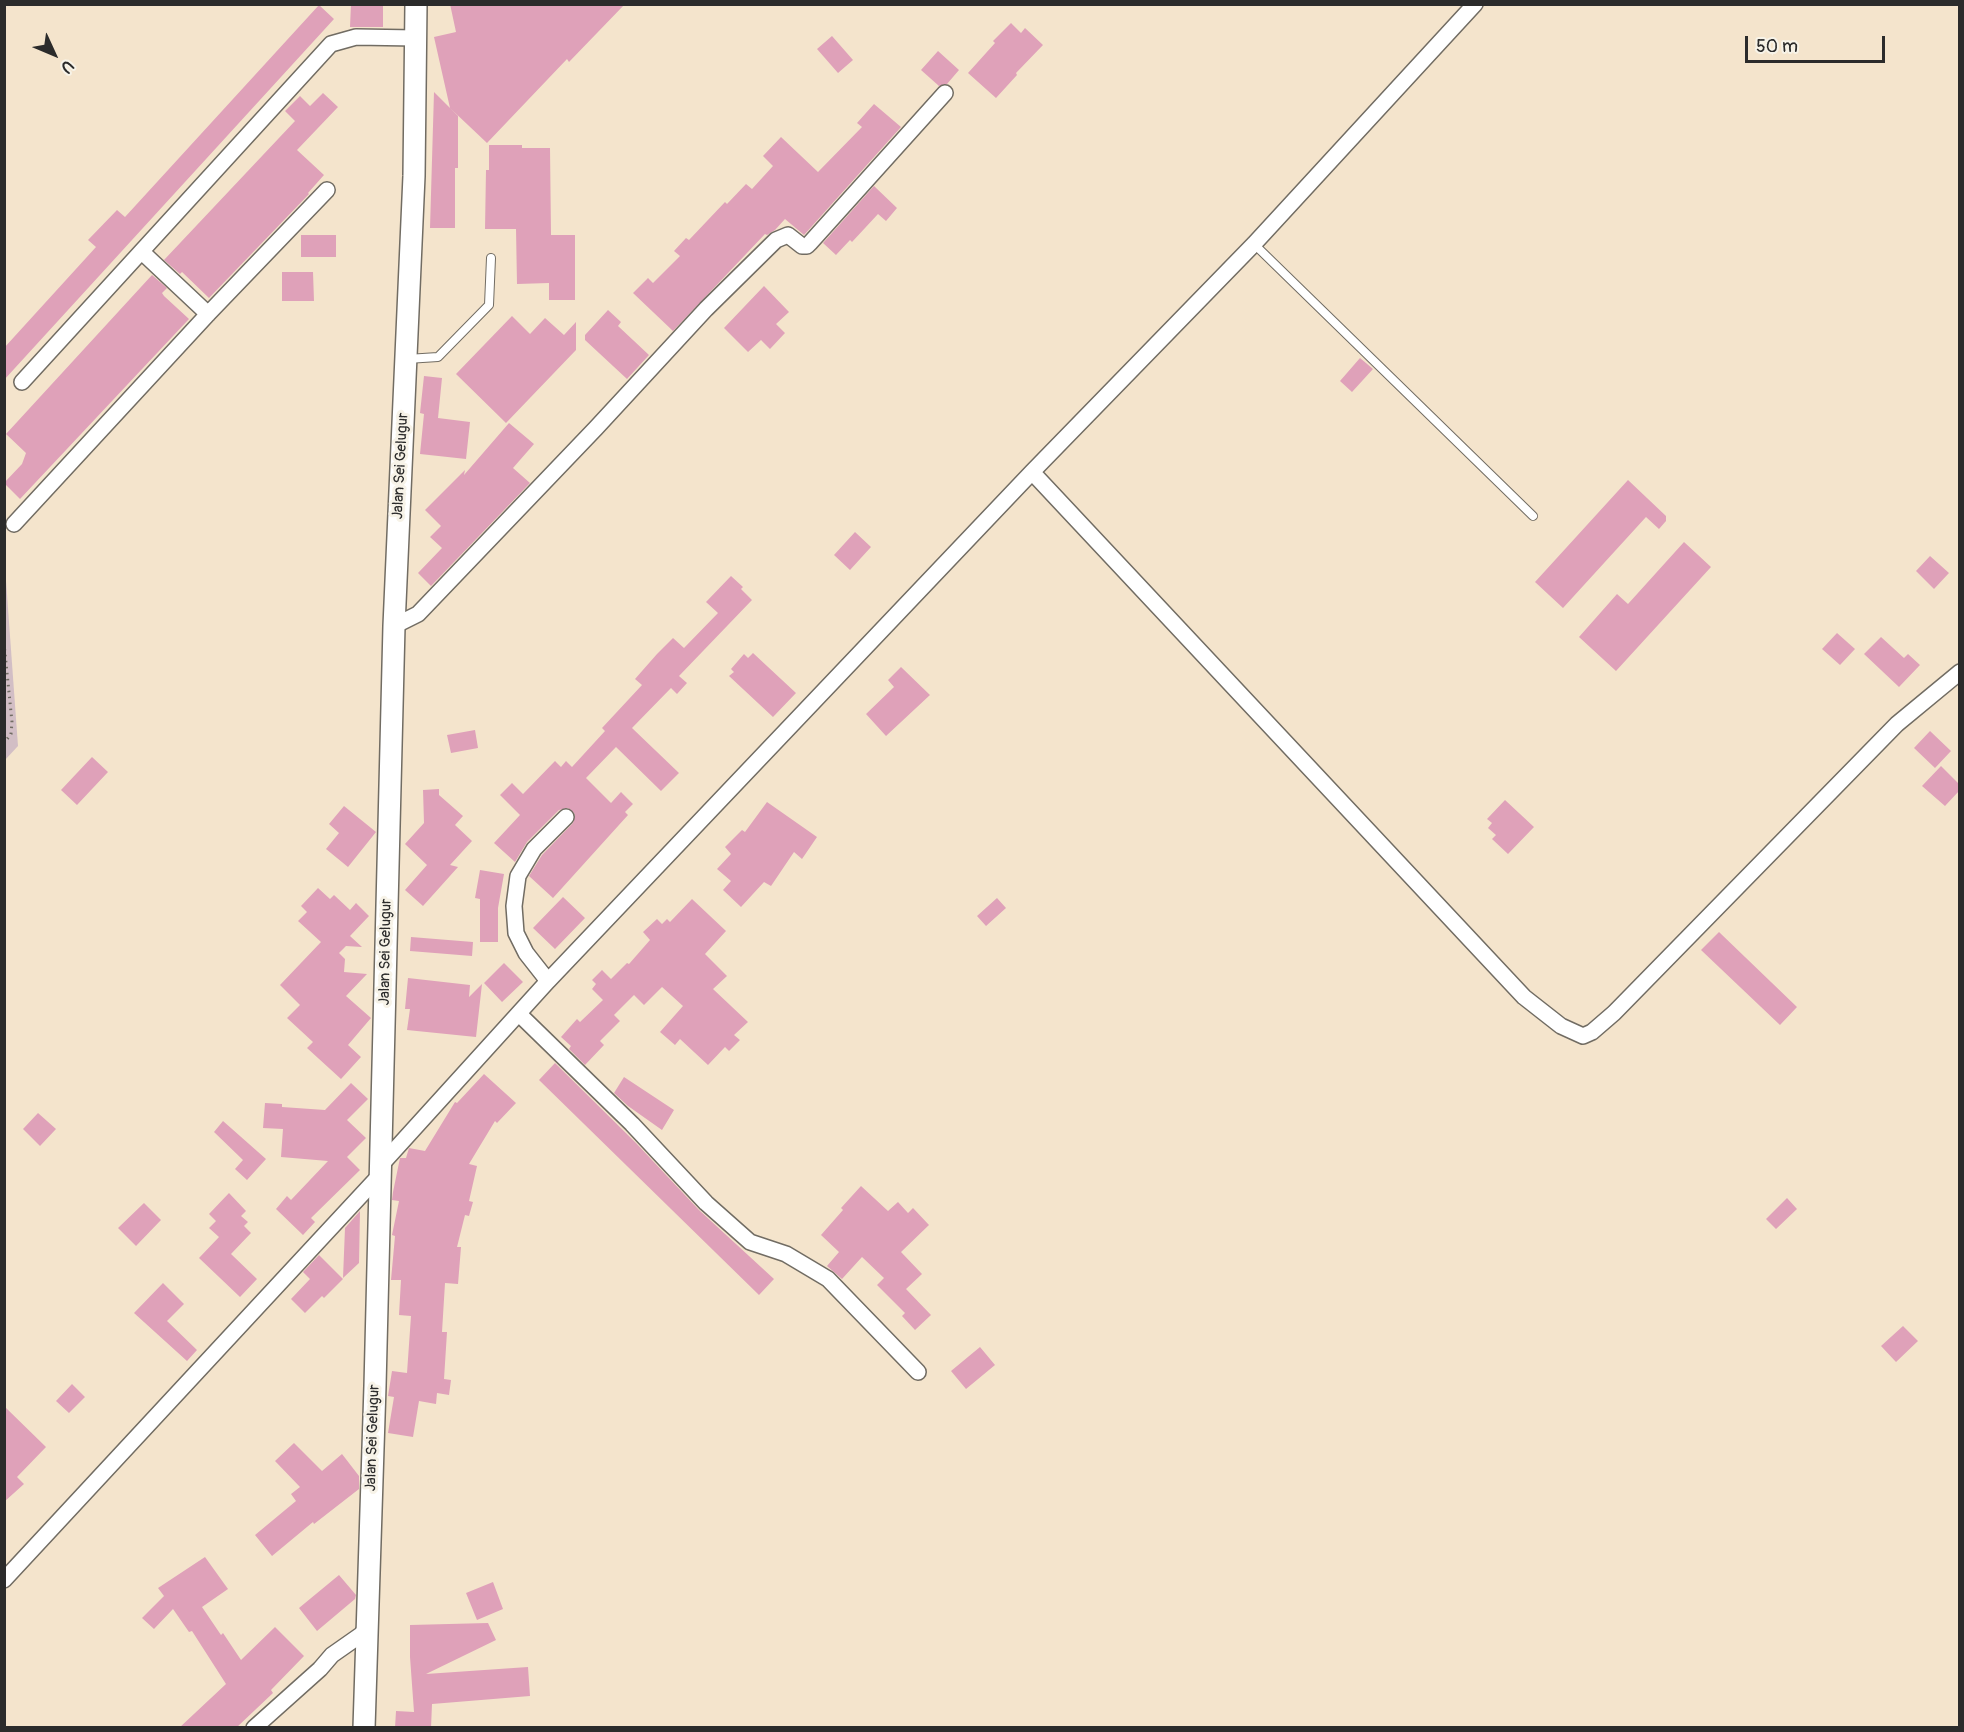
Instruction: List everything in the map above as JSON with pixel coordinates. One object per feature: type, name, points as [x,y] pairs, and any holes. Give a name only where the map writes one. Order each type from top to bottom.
[{"type":"main road","name":"Jalan Sei Gelugur","points":[[364,1728],[394,626],[414,176],[416,4]]},
{"type":"street","points":[[4,1580],[380,1170],[548,981],[1032,472],[1254,244],[1475,4]]},
{"type":"street","points":[[22,382],[331,44],[356,37],[416,38]]},
{"type":"street","points":[[394,626],[418,615],[706,309],[776,240],[788,235],[802,246],[807,246],[945,93]]},
{"type":"street","points":[[14,524],[208,314],[327,190]]},
{"type":"street","points":[[142,252],[208,314]]},
{"type":"street","points":[[1032,472],[1524,997],[1561,1026],[1583,1036],[1592,1032],[1614,1013],[1897,724],[1959,672]]},
{"type":"street","points":[[548,981],[526,953],[516,933],[514,906],[518,876],[534,849],[566,817]]},
{"type":"street","points":[[519,1014],[632,1124],[706,1203],[750,1242],[786,1254],[828,1279],[918,1372]]},
{"type":"street","points":[[254,1728],[320,1669],[332,1655],[362,1634],[366,1627]]},
{"type":"lane","points":[[1254,244],[1533,516]]},
{"type":"lane","points":[[406,359],[438,357],[489,305],[491,258]]},
{"type":"path","points":[[4,644],[12,722],[11,734],[4,743]]},
{"type":"shaded area","points":[[5,567],[18,746],[4,760]]},
{"type":"building","points":[[351,4],[383,4],[383,27],[350,27]]},
{"type":"building","points":[[450,4],[625,4],[569,62],[567,59],[487,143],[450,108],[434,37],[456,32]]},
{"type":"building","points":[[319,5],[334,19],[4,380],[4,348],[96,247],[88,240],[117,210],[125,217]]},
{"type":"building","points":[[1011,23],[1021,33],[1025,28],[1043,45],[996,98],[968,73],[995,43],[993,41]]},
{"type":"building","points":[[832,36],[853,60],[838,73],[817,49]]},
{"type":"building","points":[[938,51],[959,70],[947,84],[939,86],[921,70]]},
{"type":"building","points":[[434,92],[458,116],[455,228],[430,228]]},
{"type":"building","points":[[323,93],[338,107],[297,150],[324,175],[309,194],[209,298],[182,272],[180,274],[164,260],[295,121],[285,111],[300,96],[310,106]]},
{"type":"building","points":[[874,104],[901,127],[804,235],[785,219],[775,230],[765,234],[673,331],[633,293],[648,278],[653,283],[680,256],[674,251],[686,238],[689,240],[725,202],[727,204],[746,184],[752,189],[773,166],[763,156],[781,137],[818,172],[862,127],[857,123]]},
{"type":"building","points":[[489,145],[550,148],[551,235],[575,235],[575,300],[549,300],[549,283],[517,284],[516,229],[485,229],[486,170],[489,170]]},
{"type":"building","points":[[874,186],[897,208],[886,221],[878,214],[852,242],[850,240],[836,255],[823,243]]},
{"type":"building","points":[[301,235],[336,235],[336,257],[301,257]]},
{"type":"building","points":[[282,272],[313,272],[314,301],[282,301]]},
{"type":"building","points":[[152,275],[167,288],[162,293],[164,296],[189,319],[20,499],[4,483],[22,464],[26,453],[6,434]]},
{"type":"building","points":[[764,286],[789,312],[776,324],[785,333],[770,349],[761,340],[748,352],[724,328]]},
{"type":"building","points":[[608,310],[621,322],[618,326],[649,355],[627,379],[585,340],[585,335]]},
{"type":"building","points":[[512,316],[530,334],[545,318],[564,335],[576,322],[576,350],[506,423],[456,374]]},
{"type":"building","points":[[1360,358],[1373,369],[1352,392],[1340,381]]},
{"type":"building","points":[[424,376],[442,378],[438,418],[470,422],[466,459],[420,454],[424,414],[420,413]]},
{"type":"building","points":[[509,423],[534,444],[513,468],[530,483],[431,586],[418,573],[442,548],[430,537],[441,526],[425,510],[465,470],[464,475]]},
{"type":"building","points":[[1628,480],[1666,516],[1666,521],[1659,529],[1646,517],[1563,608],[1535,582]]},
{"type":"building","points":[[855,532],[871,547],[850,570],[834,555]]},
{"type":"building","points":[[1684,542],[1711,567],[1616,671],[1579,637],[1617,594],[1628,604]]},
{"type":"building","points":[[1930,556],[1949,573],[1934,589],[1916,571]]},
{"type":"building","points":[[731,576],[752,600],[679,676],[687,683],[677,694],[671,688],[632,728],[679,773],[661,791],[616,747],[586,778],[611,803],[621,792],[633,804],[625,812],[628,815],[553,898],[529,876],[542,855],[573,823],[575,814],[568,808],[559,810],[527,842],[515,862],[494,843],[520,815],[500,795],[512,783],[523,794],[555,761],[561,767],[566,761],[572,767],[605,731],[602,728],[642,685],[635,679],[657,654],[673,638],[684,648],[718,613],[706,602]]},
{"type":"building","points":[[1837,633],[1855,649],[1840,665],[1822,649]]},
{"type":"building","points":[[1881,637],[1904,658],[1908,654],[1920,665],[1899,687],[1864,654]]},
{"type":"building","points":[[753,653],[796,693],[773,717],[729,676],[734,672],[731,669],[744,654],[748,658]]},
{"type":"building","points":[[901,667],[930,695],[886,736],[866,714],[894,687],[888,680]]},
{"type":"building","points":[[475,730],[478,748],[451,753],[447,735]]},
{"type":"building","points":[[1930,731],[1951,751],[1935,768],[1914,748]]},
{"type":"building","points":[[92,757],[108,772],[77,805],[61,790]]},
{"type":"building","points":[[1941,766],[1959,784],[1959,791],[1945,806],[1922,786]]},
{"type":"building","points":[[439,789],[439,795],[463,816],[455,825],[472,841],[450,865],[458,867],[423,906],[405,890],[427,865],[405,844],[424,823],[423,790]]},
{"type":"building","points":[[1505,800],[1534,827],[1508,854],[1492,839],[1496,835],[1488,828],[1492,823],[1487,819]]},
{"type":"building","points":[[767,802],[817,837],[802,859],[794,852],[771,886],[764,882],[741,907],[723,890],[731,881],[717,869],[731,854],[725,847],[742,830],[745,832]]},
{"type":"building","points":[[344,806],[376,832],[348,867],[326,849],[339,833],[329,824]]},
{"type":"building","points":[[480,870],[504,874],[498,908],[498,942],[480,942],[480,899],[475,898]]},
{"type":"building","points":[[318,888],[330,899],[334,895],[350,910],[356,903],[369,916],[350,936],[362,947],[346,946],[339,953],[345,959],[344,972],[367,974],[346,996],[371,1018],[348,1045],[361,1057],[341,1079],[307,1048],[313,1042],[287,1018],[300,1005],[280,985],[321,942],[298,921],[307,912],[301,906]]},
{"type":"building","points":[[563,897],[585,918],[555,949],[533,928]]},
{"type":"building","points":[[997,898],[1006,908],[986,926],[977,916]]},
{"type":"building","points":[[692,899],[726,931],[705,954],[727,976],[713,989],[748,1022],[734,1035],[740,1040],[729,1051],[725,1047],[708,1065],[680,1039],[675,1045],[660,1032],[683,1006],[662,987],[644,1005],[634,995],[614,1015],[620,1021],[600,1041],[604,1045],[585,1065],[561,1037],[577,1019],[580,1022],[603,1000],[592,989],[596,984],[592,980],[602,970],[611,979],[627,963],[629,964],[650,940],[643,932],[657,919],[662,924],[667,919],[670,922]]},
{"type":"building","points":[[1719,932],[1797,1007],[1780,1025],[1701,950]]},
{"type":"building","points":[[411,937],[473,942],[472,956],[410,951]]},
{"type":"building","points":[[504,963],[523,982],[502,1002],[484,983]]},
{"type":"building","points":[[408,978],[470,985],[469,997],[482,984],[476,1037],[407,1030],[410,1009],[405,1009]]},
{"type":"building","points":[[555,1063],[636,1143],[699,1210],[774,1279],[759,1295],[539,1080]]},
{"type":"building","points":[[484,1074],[516,1103],[497,1123],[495,1121],[469,1164],[477,1166],[469,1201],[473,1202],[469,1216],[465,1215],[457,1247],[461,1247],[458,1284],[445,1283],[442,1332],[447,1332],[444,1379],[451,1380],[449,1395],[437,1393],[436,1404],[419,1401],[413,1437],[388,1433],[394,1397],[388,1396],[392,1371],[407,1373],[411,1316],[399,1315],[401,1280],[391,1280],[395,1236],[392,1235],[399,1201],[392,1200],[400,1158],[406,1158],[409,1148],[425,1151],[455,1102],[457,1103]]},
{"type":"building","points":[[624,1077],[674,1110],[662,1130],[614,1093]]},
{"type":"building","points":[[351,1083],[368,1099],[347,1120],[366,1138],[347,1157],[360,1170],[311,1218],[315,1222],[303,1235],[276,1209],[287,1196],[291,1200],[328,1161],[281,1157],[283,1129],[263,1128],[265,1103],[282,1104],[282,1107],[325,1110]]},
{"type":"building","points":[[38,1113],[56,1129],[40,1146],[23,1129]]},
{"type":"building","points":[[223,1121],[266,1159],[247,1180],[235,1169],[243,1160],[214,1132]]},
{"type":"building","points":[[861,1186],[888,1211],[898,1202],[908,1213],[913,1208],[929,1225],[901,1252],[922,1274],[906,1289],[931,1315],[915,1330],[902,1316],[905,1313],[877,1285],[884,1278],[862,1257],[842,1279],[827,1266],[839,1252],[821,1235]]},
{"type":"building","points":[[229,1193],[246,1211],[241,1216],[248,1222],[244,1226],[251,1233],[231,1254],[257,1279],[240,1297],[199,1258],[219,1237],[209,1228],[216,1221],[209,1214]]},
{"type":"building","points":[[1787,1198],[1797,1209],[1776,1229],[1766,1219]]},
{"type":"building","points":[[144,1203],[161,1220],[136,1246],[118,1228]]},
{"type":"building","points":[[360,1211],[359,1263],[343,1278],[345,1228]]},
{"type":"building","points":[[319,1255],[343,1279],[305,1313],[291,1299],[310,1279],[303,1272]]},
{"type":"building","points":[[163,1283],[184,1304],[167,1321],[197,1350],[187,1361],[134,1313]]},
{"type":"building","points":[[1903,1326],[1918,1341],[1896,1362],[1881,1346]]},
{"type":"building","points":[[980,1347],[995,1365],[966,1389],[951,1371]]},
{"type":"building","points":[[72,1384],[85,1397],[69,1413],[56,1401]]},
{"type":"building","points":[[4,1406],[46,1447],[17,1477],[24,1484],[4,1502]]},
{"type":"building","points":[[294,1443],[322,1471],[342,1454],[359,1476],[359,1489],[314,1524],[313,1522],[272,1556],[255,1535],[296,1501],[291,1494],[300,1487],[275,1461]]},
{"type":"building","points":[[205,1557],[228,1589],[202,1607],[241,1660],[275,1627],[304,1656],[271,1690],[273,1693],[236,1728],[179,1728],[226,1684],[192,1631],[189,1632],[173,1609],[154,1629],[142,1618],[164,1596],[158,1588]]},
{"type":"building","points":[[339,1575],[356,1595],[355,1599],[317,1631],[299,1608]]},
{"type":"building","points":[[493,1582],[503,1609],[477,1620],[466,1593]]},
{"type":"building","points":[[488,1623],[496,1640],[426,1674],[528,1667],[530,1696],[432,1704],[431,1728],[395,1728],[396,1711],[414,1712],[410,1625]]}]
